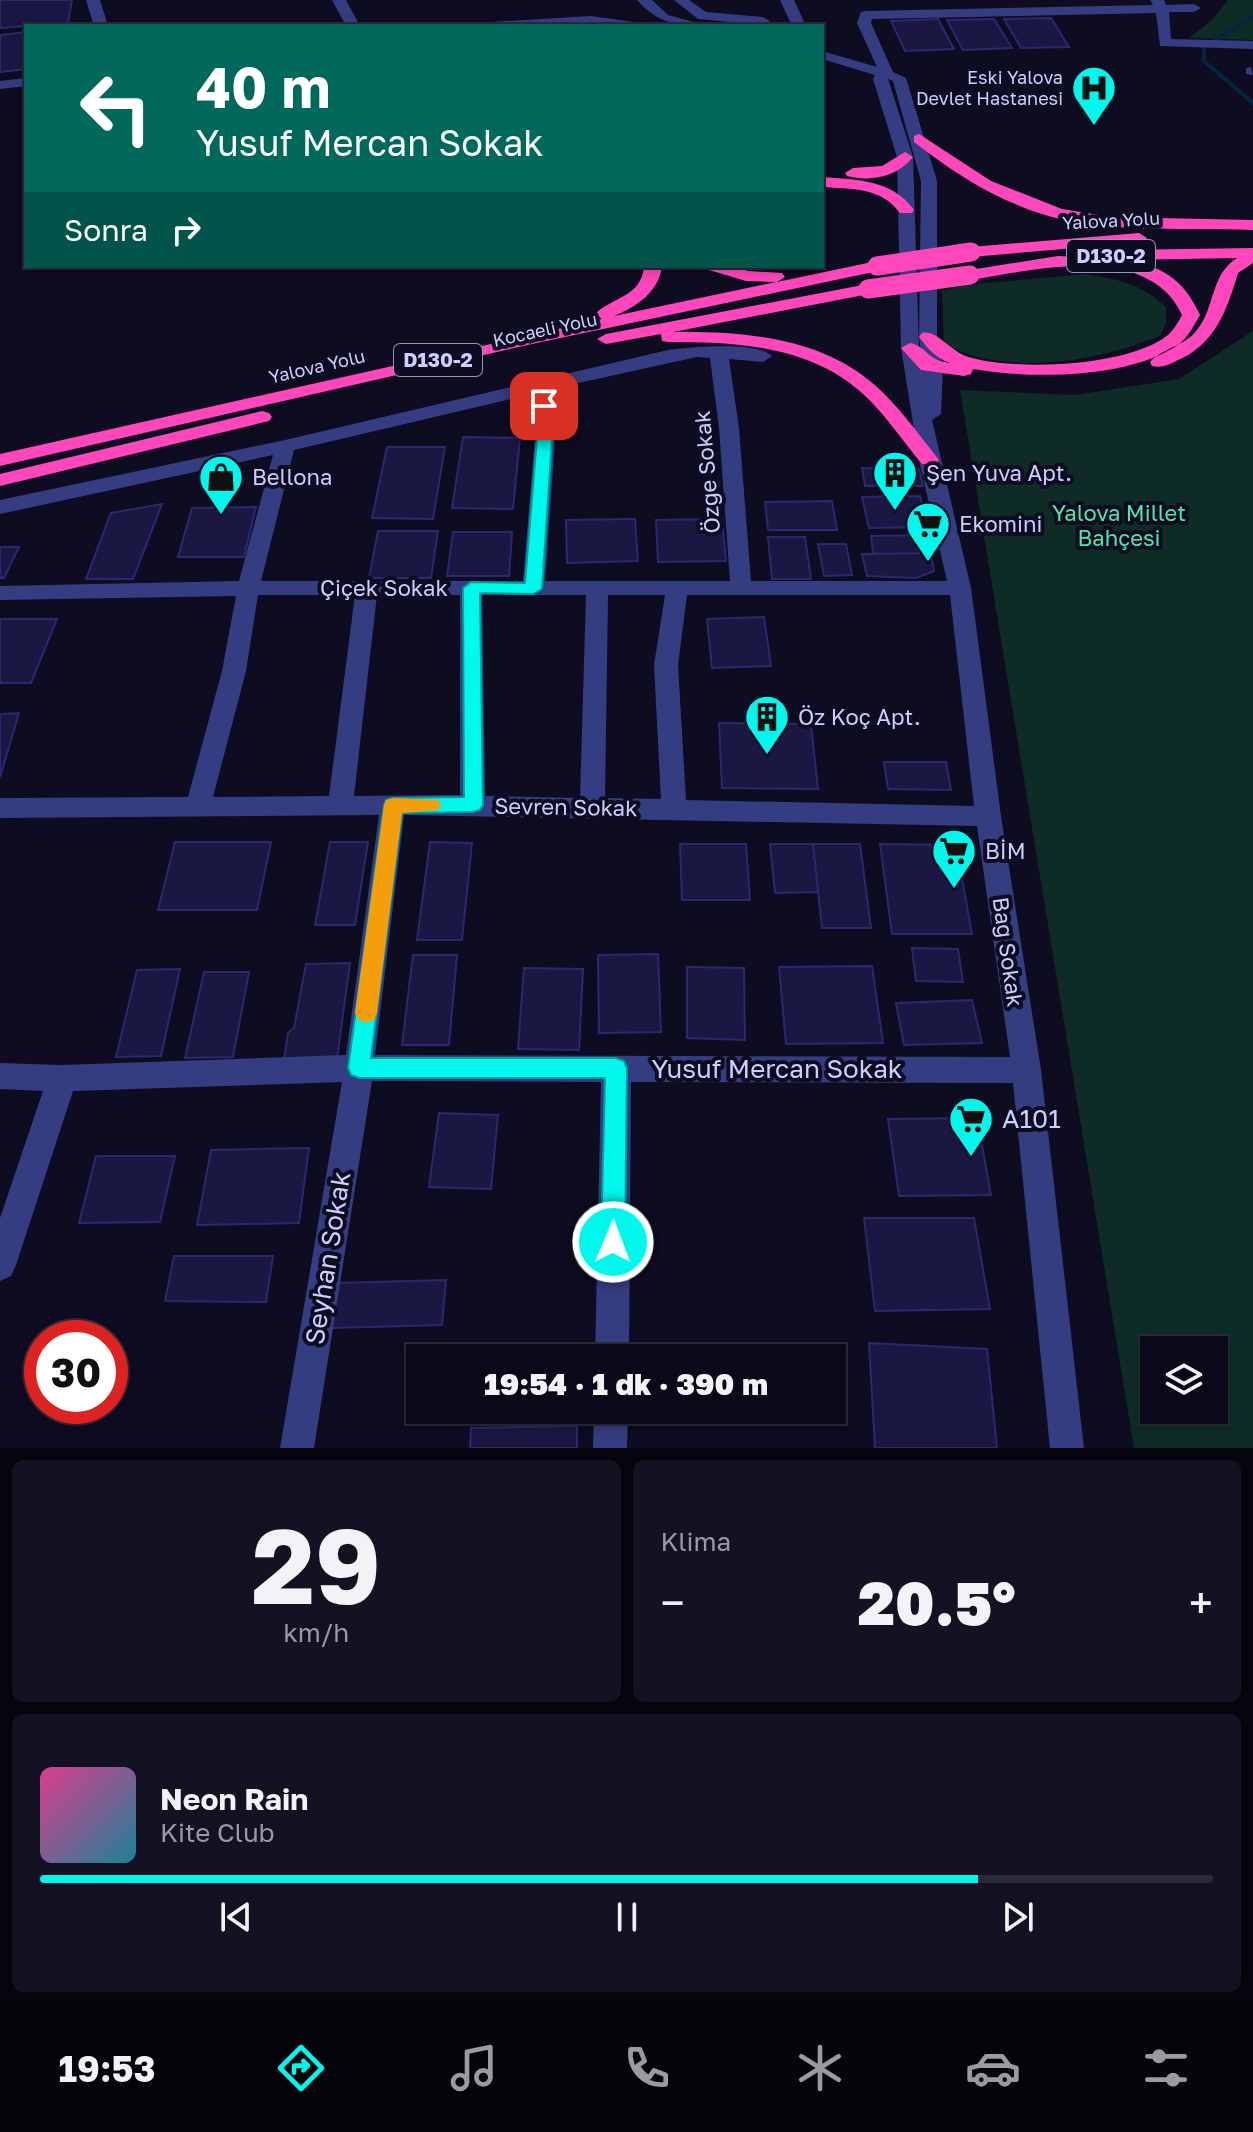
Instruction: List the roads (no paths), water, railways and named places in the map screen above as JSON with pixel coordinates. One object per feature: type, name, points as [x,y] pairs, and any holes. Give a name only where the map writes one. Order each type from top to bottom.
[{"type":"highway","points":[[919,139],[982,185],[1063,213],[1109,222],[1253,225]]},
{"type":"highway","points":[[824,172],[880,174],[893,169],[905,157]]},
{"type":"highway","points":[[824,182],[881,188],[899,197],[906,210]]},
{"type":"highway","name":"Yalova Yolu","points":[[0,460],[532,339],[877,266],[971,252],[1101,239],[1253,238]]},
{"type":"highway","name":"D130-2","points":[[1045,262],[1117,255],[1253,255]]},
{"type":"highway","points":[[910,348],[934,368],[1021,375],[1131,371],[1193,348],[1210,330],[1230,270],[1253,255]]},
{"type":"highway","points":[[928,337],[943,354],[965,362],[1055,368],[1096,365],[1124,361],[1175,339],[1191,315],[1187,301],[1174,287],[1153,273],[1117,263],[1045,262]]},
{"type":"highway","name":"Kocaeli̇ Yolu","points":[[0,480],[585,343],[868,289],[1045,262]]},
{"type":"highway","points":[[532,339],[619,308],[640,294],[654,273],[653,268]]},
{"type":"highway","points":[[721,268],[746,276],[842,273]]},
{"type":"highway","points":[[585,343],[706,338],[757,341],[792,350],[829,364],[859,381],[929,460]]},
{"type":"street","points":[[93,0],[100,24]]},
{"type":"street","points":[[339,0],[352,24]]},
{"type":"street","points":[[644,0],[664,18],[692,24]]},
{"type":"street","points":[[681,0],[703,16],[762,19]]},
{"type":"street","points":[[787,0],[798,24]]},
{"type":"street","points":[[886,72],[864,23],[866,15],[1159,5],[1194,8]]},
{"type":"street","points":[[1159,5],[1165,43],[1253,45]]},
{"type":"street","points":[[507,24],[586,15],[625,24]]},
{"type":"street","points":[[824,56],[899,78],[919,139],[929,181],[928,337],[934,368],[929,460]]},
{"type":"street","points":[[886,72],[880,79],[905,157],[910,348],[929,460]]},
{"type":"street","points":[[0,85],[24,82]]},
{"type":"street","points":[[0,507],[285,446],[668,356],[719,352],[763,356]]},
{"type":"street","name":"Özge Sokak","points":[[719,352],[729,428],[741,588]]},
{"type":"street","points":[[533,589],[546,425],[541,386]]},
{"type":"street","points":[[197,809],[234,671],[248,588],[285,446]]},
{"type":"street","name":"Bağ Sokak","points":[[929,460],[960,588],[988,816],[1026,1070],[1067,1448]]},
{"type":"street","points":[[340,805],[367,587]]},
{"type":"street","name":"Çiçek Sokak","points":[[0,593],[367,587],[597,590],[960,588]]},
{"type":"street","points":[[471,588],[473,805]]},
{"type":"street","points":[[674,809],[666,665],[677,588]]},
{"type":"street","points":[[592,807],[597,590]]},
{"type":"street","name":"Seyhan Sokak","points":[[297,1448],[359,1068],[393,805]]},
{"type":"street","name":"Sevren Sokak","points":[[0,808],[473,805],[988,816]]},
{"type":"street","name":"Yusuf Mercan Sokak","points":[[0,1076],[62,1078],[359,1068],[1026,1070]]},
{"type":"street","points":[[612,1344],[616,1068]]},
{"type":"street","points":[[0,1265],[62,1078]]},
{"type":"street","points":[[610,1448],[611,1424]]},
{"type":"waterway","points":[[1253,17],[1204,47],[1204,61],[1253,103]]},
{"type":"place","name":"Eski Yalova Devlet Hastanesi","points":[[1094,127]]},
{"type":"place","name":"Şen Yuva Apt.","points":[[895,512]]},
{"type":"place","name":"Bellona","points":[[221,516]]},
{"type":"place","name":"Ekomini","points":[[928,563]]},
{"type":"place","name":"Öz Koç Apt.","points":[[767,756]]},
{"type":"place","name":"BİM","points":[[954,890]]},
{"type":"place","name":"A101","points":[[971,1158]]},
{"type":"park label","name":"Yalova Millet Bahçesi","points":[[1119,526]]}]
